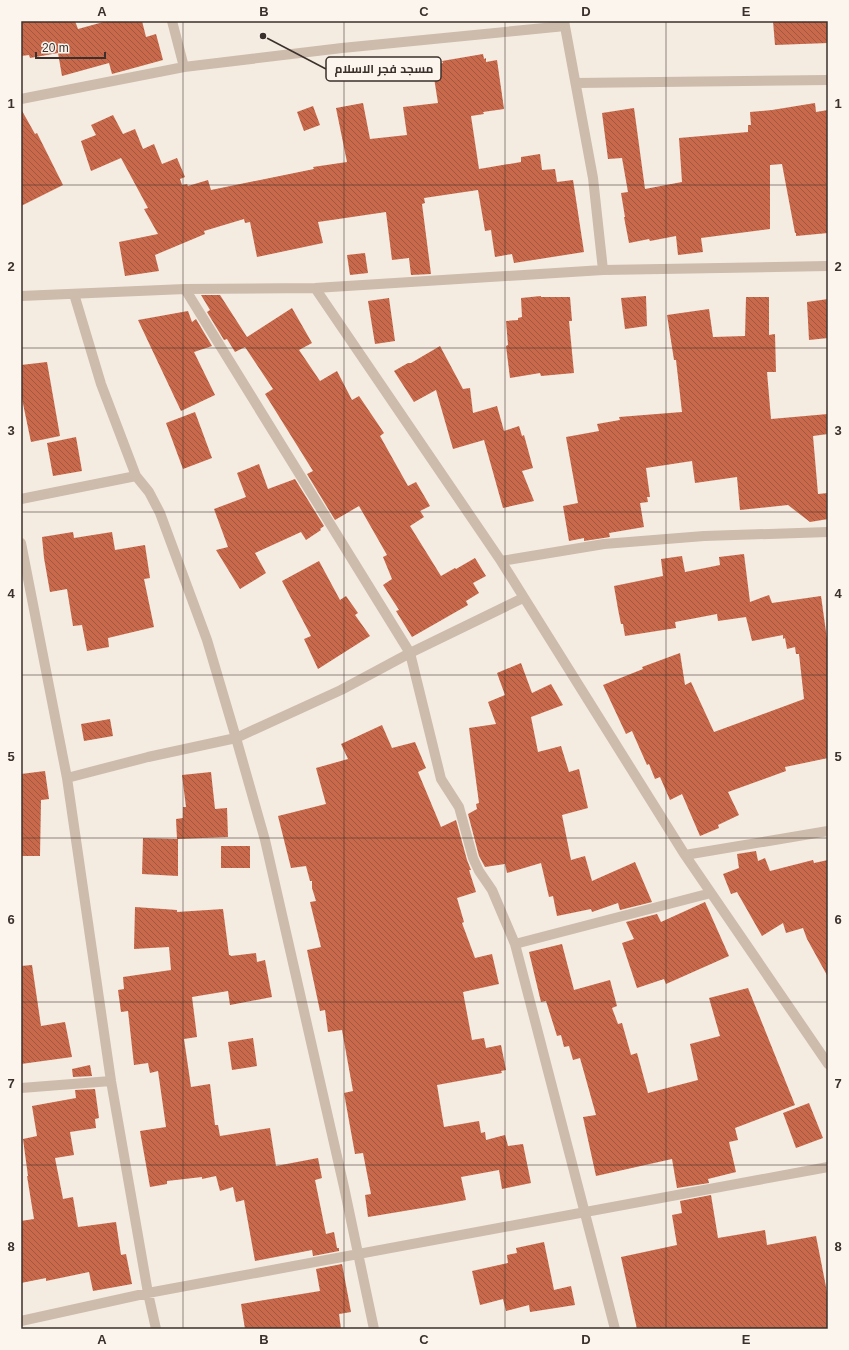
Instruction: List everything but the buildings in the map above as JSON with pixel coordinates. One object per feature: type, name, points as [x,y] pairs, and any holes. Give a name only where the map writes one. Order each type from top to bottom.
[{"type":"street","points":[[172,21],[184,67]]},
{"type":"street","points":[[21,99],[184,67],[564,23],[593,178],[604,270]]},
{"type":"street","points":[[576,83],[828,80]]},
{"type":"street","points":[[21,296],[185,289],[315,288],[604,270],[828,266]]},
{"type":"street","points":[[315,288],[501,561],[685,855],[828,1064]]},
{"type":"street","points":[[185,289],[410,653],[441,779],[459,807],[473,858],[479,871],[492,890],[515,944],[586,1212],[615,1329]]},
{"type":"street","points":[[74,294],[102,384],[136,476],[149,492],[160,513],[207,640],[236,738],[265,840],[344,1187],[374,1329]]},
{"type":"street","points":[[21,499],[136,476]]},
{"type":"street","points":[[501,561],[604,544],[704,536],[828,532]]},
{"type":"street","points":[[21,543],[67,778],[112,1081],[148,1293],[156,1329]]},
{"type":"street","points":[[67,778],[148,757],[236,738],[341,690],[410,653],[524,598]]},
{"type":"street","points":[[685,855],[828,831]]},
{"type":"street","points":[[515,944],[711,893]]},
{"type":"street","points":[[21,1088],[112,1081]]},
{"type":"street","points":[[21,1321],[148,1293],[828,1167]]},
{"type":"place","name":"مسجد فجر الاسلام","points":[[263,36]]}]
